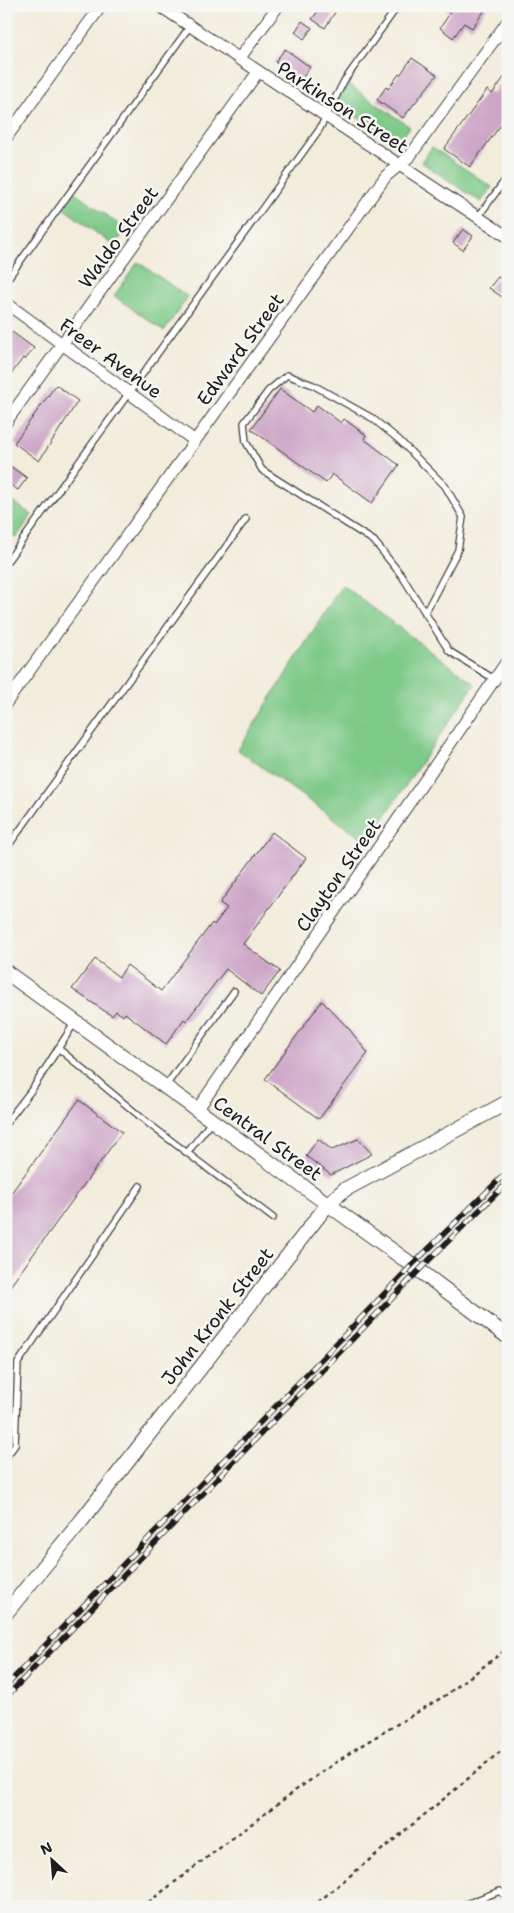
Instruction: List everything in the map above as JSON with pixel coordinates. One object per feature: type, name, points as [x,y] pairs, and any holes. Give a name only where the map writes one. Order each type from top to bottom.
[{"type":"street","points":[[6,138],[101,6]]},
{"type":"street","points":[[239,59],[278,6]]},
{"type":"street","name":"Parkinson Street","points":[[166,8],[258,72],[508,237]]},
{"type":"street","name":"Edward Street","points":[[6,703],[386,176],[410,156],[508,21]]},
{"type":"street","name":"Waldo Street","points":[[6,422],[258,72]]},
{"type":"street","name":"Freer Avenue","points":[[6,303],[195,441]]},
{"type":"street","name":"Clayton Street","points":[[197,1110],[508,660]]},
{"type":"street","name":"Central Street","points":[[6,972],[328,1204],[508,1337]]},
{"type":"street","name":"John Kronk Street","points":[[6,1613],[82,1520],[328,1204],[344,1190],[508,1102]]},
{"type":"lane","points":[[6,563],[320,130],[344,81],[398,6]]},
{"type":"lane","points":[[6,280],[190,26]]},
{"type":"lane","points":[[478,216],[508,176]]},
{"type":"lane","points":[[426,613],[458,550],[463,518],[445,486],[398,439],[372,418],[313,384],[287,375],[269,390],[244,423],[246,442],[262,470],[374,541],[402,576],[449,651],[494,679]]},
{"type":"lane","points":[[6,849],[246,519]]},
{"type":"lane","points":[[165,1086],[234,991]]},
{"type":"lane","points":[[6,1123],[33,1088],[75,1022]]},
{"type":"lane","points":[[58,1048],[149,1124],[273,1218]]},
{"type":"lane","points":[[187,1153],[212,1121]]},
{"type":"lane","points":[[6,1457],[15,1445],[18,1363],[140,1186]]},
{"type":"lane","points":[[458,1907],[500,1891],[508,1898]]},
{"type":"path","points":[[142,1907],[296,1790],[357,1748],[446,1695],[508,1648]]},
{"type":"path","points":[[312,1907],[450,1795],[508,1745]]},
{"type":"green space","points":[[348,84],[410,127],[397,144],[336,103]]},
{"type":"green space","points":[[432,147],[492,187],[481,202],[421,162]]},
{"type":"green space","points":[[75,192],[126,230],[114,246],[63,208]]},
{"type":"green space","points":[[138,262],[188,297],[164,331],[114,296]]},
{"type":"green space","points":[[6,497],[32,515],[16,538],[6,531]]},
{"type":"green space","points":[[342,585],[475,684],[367,842],[238,750]]},
{"type":"building","points":[[322,6],[339,6],[325,28],[312,19]]},
{"type":"building","points":[[440,6],[488,6],[472,28],[464,23],[453,38],[440,28],[450,13]]},
{"type":"building","points":[[302,21],[312,28],[304,39],[295,32]]},
{"type":"building","points":[[285,49],[310,67],[301,80],[275,62]]},
{"type":"building","points":[[412,58],[437,75],[403,118],[377,100],[386,87],[388,89],[400,75]]},
{"type":"building","points":[[508,72],[508,115],[470,167],[444,149],[487,90],[492,94]]},
{"type":"building","points":[[463,229],[473,236],[463,250],[453,243]]},
{"type":"building","points":[[498,277],[508,284],[508,301],[489,288]]},
{"type":"building","points":[[12,332],[34,348],[25,360],[23,358],[6,381],[6,341]]},
{"type":"building","points":[[56,385],[78,401],[39,461],[14,443]]},
{"type":"building","points":[[280,389],[312,412],[317,405],[341,423],[344,419],[366,435],[364,439],[399,465],[372,503],[332,474],[326,483],[251,429]]},
{"type":"building","points":[[6,463],[27,478],[18,490],[6,482]]},
{"type":"building","points":[[272,832],[306,858],[243,944],[280,971],[261,996],[226,969],[186,1021],[184,1019],[166,1044],[125,1013],[123,1016],[116,1011],[112,1016],[72,989],[95,959],[119,977],[127,965],[161,991],[212,923],[214,925],[227,908],[220,903]]},
{"type":"building","points":[[322,1001],[349,1029],[368,1053],[319,1119],[265,1079]]},
{"type":"building","points":[[79,1100],[122,1132],[6,1292],[6,1200]]},
{"type":"building","points":[[318,1139],[332,1150],[358,1139],[372,1154],[331,1175],[306,1156]]},
{"type":"railway","points":[[6,1686],[412,1265],[508,1171]]},
{"type":"railway","points":[[6,1697],[430,1259],[508,1182]]}]
